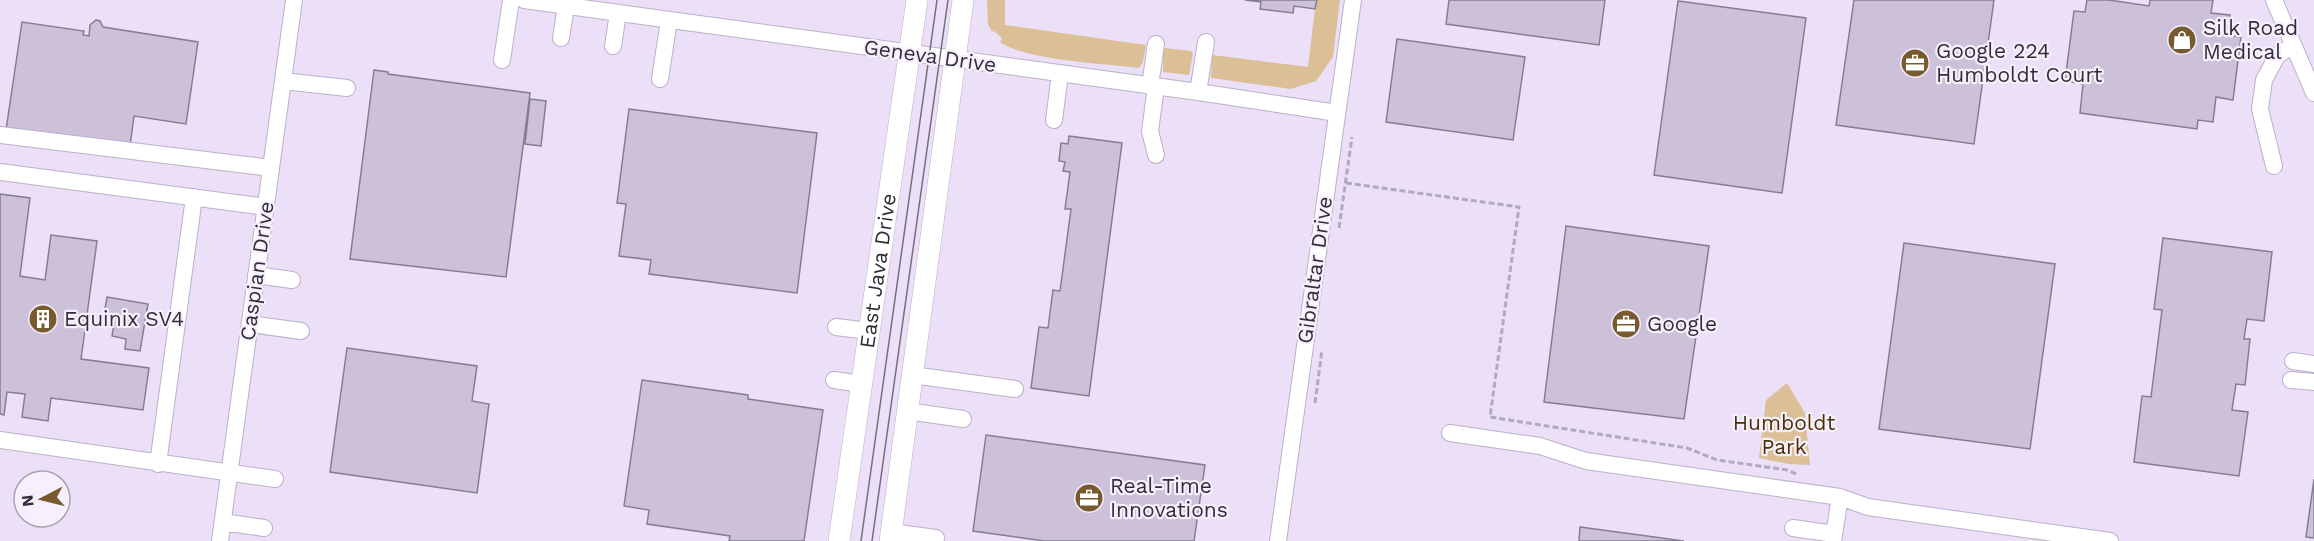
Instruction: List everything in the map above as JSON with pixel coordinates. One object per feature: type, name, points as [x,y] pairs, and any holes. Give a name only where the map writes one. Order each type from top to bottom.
[{"type":"main road","name":"East Java Drive","points":[[839,541],[916,0]]},
{"type":"main road","points":[[891,537],[963,0]]},
{"type":"street","name":"Caspian Drive","points":[[220,541],[294,0]]},
{"type":"street","points":[[502,60],[510,0]]},
{"type":"street","name":"Geneva Drive","points":[[524,0],[566,6],[612,8],[669,20],[1336,113]]},
{"type":"street","name":"Gibraltar Drive","points":[[1278,541],[1353,0]]},
{"type":"street","points":[[2274,0],[2314,93]]},
{"type":"street","points":[[561,38],[566,6]]},
{"type":"street","points":[[612,8],[613,46]]},
{"type":"street","points":[[660,79],[669,20]]},
{"type":"street","points":[[1198,92],[1206,42]]},
{"type":"street","points":[[1155,44],[1150,131],[1156,155]]},
{"type":"street","points":[[2274,166],[2260,109],[2264,80],[2277,56],[2293,45]]},
{"type":"street","points":[[2271,67],[2281,70],[2302,64]]},
{"type":"street","points":[[1053,120],[1060,74]]},
{"type":"street","points":[[283,81],[347,88]]},
{"type":"street","points":[[0,135],[271,168]]},
{"type":"street","points":[[0,172],[266,207]]},
{"type":"street","points":[[158,464],[194,197]]},
{"type":"street","points":[[256,275],[292,280]]},
{"type":"street","points":[[250,324],[301,331]]},
{"type":"street","points":[[836,327],[869,331]]},
{"type":"street","points":[[2293,361],[2314,364]]},
{"type":"street","points":[[912,375],[1015,389]]},
{"type":"street","points":[[834,380],[861,384]]},
{"type":"street","points":[[2290,380],[2314,382]]},
{"type":"street","points":[[907,411],[963,419]]},
{"type":"street","points":[[1450,433],[1540,446],[1586,461],[1840,497],[1868,507],[2110,541]]},
{"type":"street","points":[[0,440],[275,479]]},
{"type":"street","points":[[1793,528],[1834,538],[1840,497]]},
{"type":"street","points":[[223,522],[264,528]]},
{"type":"street","points":[[891,537],[936,538]]},
{"type":"path","points":[[1346,183],[1519,207],[1490,417],[1687,448],[1716,460],[1788,470],[1799,475]]},
{"type":"green space","points":[[987,0],[1005,0],[1005,25],[1146,45],[1143,62],[1139,68],[1087,63],[1046,57],[1012,48],[1000,42],[1002,38],[994,31],[992,32],[988,24]]},
{"type":"green space","points":[[1316,0],[1340,0],[1333,57],[1316,81],[1291,89],[1211,78],[1212,55],[1308,67]]},
{"type":"green space","points":[[1163,49],[1191,51],[1193,54],[1189,75],[1163,72]]},
{"type":"green space","name":"Humboldt Park","points":[[1787,383],[1805,413],[1810,465],[1789,464],[1759,458],[1766,400]]},
{"type":"building","points":[[1245,0],[1317,0],[1315,9],[1294,6],[1293,13],[1260,9],[1261,2]]},
{"type":"building","points":[[1449,0],[1605,0],[1599,45],[1446,24]]},
{"type":"building","name":"Google 224 Humboldt Court","points":[[1854,0],[1994,0],[1974,144],[1836,125]]},
{"type":"building","points":[[2087,0],[2109,0],[2149,6],[2150,0],[2213,0],[2211,13],[2230,15],[2227,35],[2241,37],[2233,100],[2216,97],[2213,122],[2198,120],[2197,129],[2080,113],[2083,84],[2065,81],[2074,11],[2085,12]]},
{"type":"building","points":[[1678,1],[1806,18],[1782,193],[1654,175]]},
{"type":"building","points":[[96,20],[100,21],[103,27],[198,42],[186,124],[134,116],[130,146],[6,130],[22,22],[84,31],[83,35],[89,36],[90,25]]},
{"type":"building","points":[[1397,39],[1525,57],[1513,140],[1386,122]]},
{"type":"building","points":[[374,70],[388,72],[388,74],[530,93],[506,277],[350,259]]},
{"type":"building","points":[[530,99],[546,101],[541,146],[525,144]]},
{"type":"building","points":[[629,109],[817,133],[797,293],[649,274],[651,260],[619,256],[626,204],[617,203]]},
{"type":"building","points":[[1069,136],[1122,143],[1089,396],[1031,388],[1039,327],[1048,328],[1053,290],[1060,291],[1071,209],[1065,209],[1070,172],[1063,171],[1065,162],[1059,161],[1061,143],[1068,144]]},
{"type":"building","name":"Equinix SV4","points":[[0,194],[30,198],[20,276],[45,280],[51,235],[97,241],[81,359],[149,368],[143,410],[51,398],[48,421],[22,417],[25,394],[7,392],[4,415],[0,414]]},
{"type":"building","name":"Google","points":[[1566,226],[1709,246],[1684,419],[1544,402]]},
{"type":"building","points":[[2163,238],[2272,252],[2264,321],[2247,319],[2244,339],[2250,339],[2245,385],[2236,384],[2232,410],[2248,412],[2239,476],[2134,462],[2142,396],[2151,397],[2162,310],[2154,309]]},
{"type":"building","points":[[1904,243],[2055,264],[2030,449],[1879,429]]},
{"type":"building","points":[[107,297],[148,304],[140,351],[125,349],[126,339],[112,336],[114,323],[103,321]]},
{"type":"building","points":[[347,348],[477,366],[472,401],[489,404],[477,493],[330,472]]},
{"type":"building","points":[[642,380],[748,395],[748,399],[823,410],[804,541],[729,541],[730,536],[647,524],[649,510],[624,506]]},
{"type":"building","name":"Real-Time Innovations","points":[[986,435],[1205,465],[1194,541],[1044,541],[973,531]]},
{"type":"building","points":[[2314,479],[2314,538],[2306,537]]},
{"type":"building","points":[[1580,527],[1684,541],[1579,541]]},
{"type":"tram line","points":[[861,541],[937,0]]},
{"type":"tram line","points":[[872,541],[948,0]]},
{"type":"place","name":"Silk Road Medical","points":[[2182,40]]},
{"type":"place","name":"Google 224 Humboldt Court","points":[[1915,63]]},
{"type":"place","name":"Equinix SV4","points":[[43,319]]},
{"type":"place","name":"Google","points":[[1626,324]]},
{"type":"place","name":"Real-Time Innovations","points":[[1089,498]]}]
